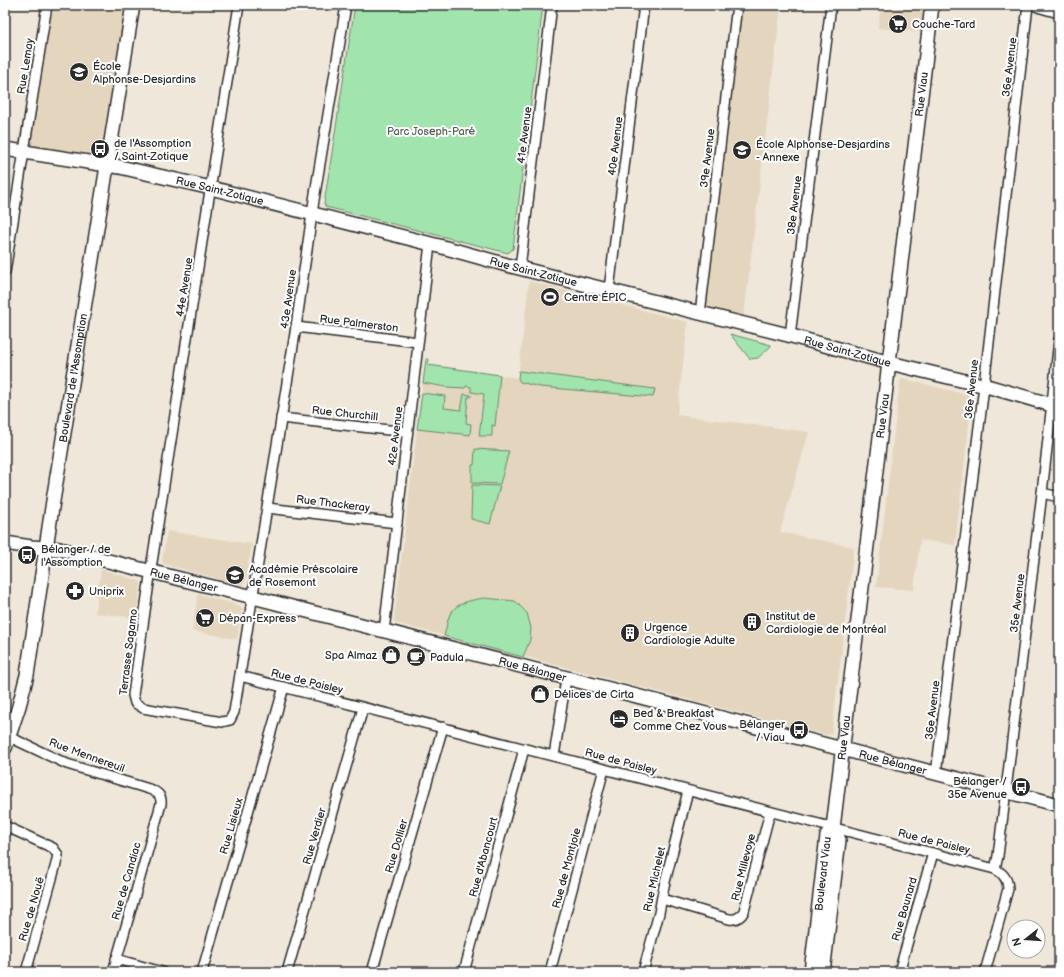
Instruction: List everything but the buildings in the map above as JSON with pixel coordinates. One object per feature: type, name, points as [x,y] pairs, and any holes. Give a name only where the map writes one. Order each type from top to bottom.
[{"type":"street","name":"Rue Lemay","points":[[5,272],[47,5]]},
{"type":"street","name":"Boulevard de l'Assomption","points":[[6,740],[24,691],[106,165],[133,5]]},
{"type":"street","name":"44e Avenue","points":[[151,572],[239,5]]},
{"type":"street","name":"43e Avenue","points":[[252,597],[296,328],[312,214],[346,5]]},
{"type":"street","name":"41e Avenue","points":[[520,268],[552,5]]},
{"type":"street","name":"40e Avenue","points":[[609,290],[644,5]]},
{"type":"street","name":"39e Avenue","points":[[700,314],[737,5]]},
{"type":"street","name":"38e Avenue","points":[[790,336],[830,5]]},
{"type":"street","name":"Rue Viau","points":[[833,828],[932,5]]},
{"type":"street","name":"36e Avenue","points":[[936,774],[984,386],[1028,5]]},
{"type":"street","points":[[1038,5],[1059,11]]},
{"type":"street","name":"Rue Saint-Zotique","points":[[5,149],[106,165],[211,188],[984,386],[1055,406]]},
{"type":"street","name":"42e Avenue","points":[[384,631],[430,244]]},
{"type":"street","name":"Rue Palmerston","points":[[296,328],[418,342]]},
{"type":"street","name":"35e Avenue","points":[[995,869],[1006,792],[1042,493],[1055,406],[1059,340]]},
{"type":"street","name":"Rue Churchill","points":[[281,418],[407,432]]},
{"type":"street","points":[[1042,493],[1059,497]]},
{"type":"street","name":"Rue Thackeray","points":[[267,508],[397,523]]},
{"type":"street","name":"Rue Bélanger","points":[[5,543],[60,549],[252,597],[1059,806]]},
{"type":"street","name":"Terrasse Sagamo","points":[[151,572],[133,695],[134,701],[137,705],[143,708],[226,721],[232,717],[252,597]]},
{"type":"street","name":"Rue de Paisley","points":[[240,676],[995,869]]},
{"type":"street","points":[[554,756],[566,679]]},
{"type":"street","name":"Rue Lisieux","points":[[202,972],[284,687]]},
{"type":"street","name":"Rue Verdier","points":[[287,972],[363,708]]},
{"type":"street","name":"Rue Dollier","points":[[372,972],[442,727]]},
{"type":"street","name":"Rue Mennereuil","points":[[6,740],[67,764],[150,789],[157,792],[160,796]]},
{"type":"street","name":"Rue d'Abancourt","points":[[464,972],[486,895],[524,749]]},
{"type":"street","name":"Rue de Montjoie","points":[[550,972],[604,770]]},
{"type":"street","name":"Rue Michelet","points":[[643,972],[659,913],[664,886],[688,791]]},
{"type":"street","name":"Rue de Candiac","points":[[113,972],[161,804],[160,796]]},
{"type":"street","name":"Rue Millevoye","points":[[662,899],[730,919],[734,919],[742,915],[770,812]]},
{"type":"street","name":"Rue de Nouë","points":[[5,826],[53,848],[57,852],[58,858],[26,972]]},
{"type":"street","name":"Boulevard Viau","points":[[811,972],[827,836],[833,828]]},
{"type":"street","name":"Boulevard Viau","points":[[822,972],[838,840],[833,828]]},
{"type":"street","name":"Rue Baunard","points":[[899,972],[932,853]]},
{"type":"street","points":[[985,972],[1008,889],[1002,874],[995,869]]},
{"type":"street","points":[[116,959],[162,972]]},
{"type":"shaded area","name":"École Alphonse-Desjardins","points":[[47,5],[133,5],[106,165],[24,152]]},
{"type":"shaded area","name":"École Alphonse-Desjardins - Annexe","points":[[737,5],[781,5],[743,324],[700,314]]},
{"type":"shaded area","points":[[881,5],[933,5],[929,33],[878,28]]},
{"type":"shaded area","points":[[529,281],[688,322],[677,415],[809,432],[780,532],[854,547],[831,734],[826,735],[395,623],[394,620],[425,364],[518,378]]},
{"type":"shaded area","points":[[902,379],[969,395],[972,399],[955,545],[920,540],[914,590],[876,587],[900,381]]},
{"type":"shaded area","points":[[167,531],[252,544],[245,583],[242,585],[163,564],[162,561]]},
{"type":"shaded area","points":[[101,569],[140,581],[141,584],[136,618],[95,613]]},
{"type":"shaded area","points":[[198,594],[241,606],[242,609],[237,639],[192,631]]},
{"type":"green space","name":"Parc Joseph-Paré","points":[[355,5],[543,5],[513,249],[508,253],[326,207],[324,204]]},
{"type":"green space","points":[[730,334],[771,346],[758,358],[750,359]]},
{"type":"green space","points":[[426,359],[429,359],[428,365],[500,375],[495,426],[492,425],[492,436],[479,436],[484,394],[471,392],[471,387],[466,386],[465,388],[446,387],[423,383]]},
{"type":"green space","points":[[519,371],[655,389],[653,397],[540,387],[520,382],[518,378]]},
{"type":"green space","points":[[422,393],[445,396],[444,408],[461,410],[464,394],[471,395],[471,397],[468,397],[466,423],[471,424],[470,435],[417,429]]},
{"type":"green space","points":[[475,449],[509,451],[500,484],[472,483],[472,465],[474,465]]},
{"type":"green space","points":[[472,485],[500,486],[490,524],[471,519]]},
{"type":"green space","points":[[484,598],[515,601],[527,613],[531,628],[530,640],[523,657],[444,636],[450,614],[453,610],[465,602]]},
{"type":"place","name":"Couche-Tard","points":[[898,24]]},
{"type":"place","name":"École Alphonse-Desjardins","points":[[79,72]]},
{"type":"place","name":"de l'Assomption / Saint-Zotique","points":[[100,149]]},
{"type":"place","name":"École Alphonse-Desjardins - Annexe","points":[[742,150]]},
{"type":"place","name":"Centre ÉPIC","points":[[550,297]]},
{"type":"place","name":"Bélanger / de l'Assomption","points":[[27,555]]},
{"type":"place","name":"Académie Préscolaire de Rosemont","points":[[235,575]]},
{"type":"place","name":"Uniprix","points":[[75,591]]},
{"type":"place","name":"Dépan-Express","points":[[205,618]]},
{"type":"place","name":"Institut de Cardiologie de Montréal","points":[[752,622]]},
{"type":"place","name":"Urgence Cardiologie Adulte","points":[[630,633]]},
{"type":"place","name":"Spa Almaz","points":[[391,655]]},
{"type":"place","name":"Padula","points":[[416,657]]},
{"type":"place","name":"Délices de Cirta","points":[[540,694]]},
{"type":"place","name":"Bed & Breakfast Comme Chez Vous","points":[[619,719]]},
{"type":"place","name":"Bélanger / Viau","points":[[799,730]]},
{"type":"place","name":"Bélanger / 35e Avenue","points":[[1021,787]]}]
